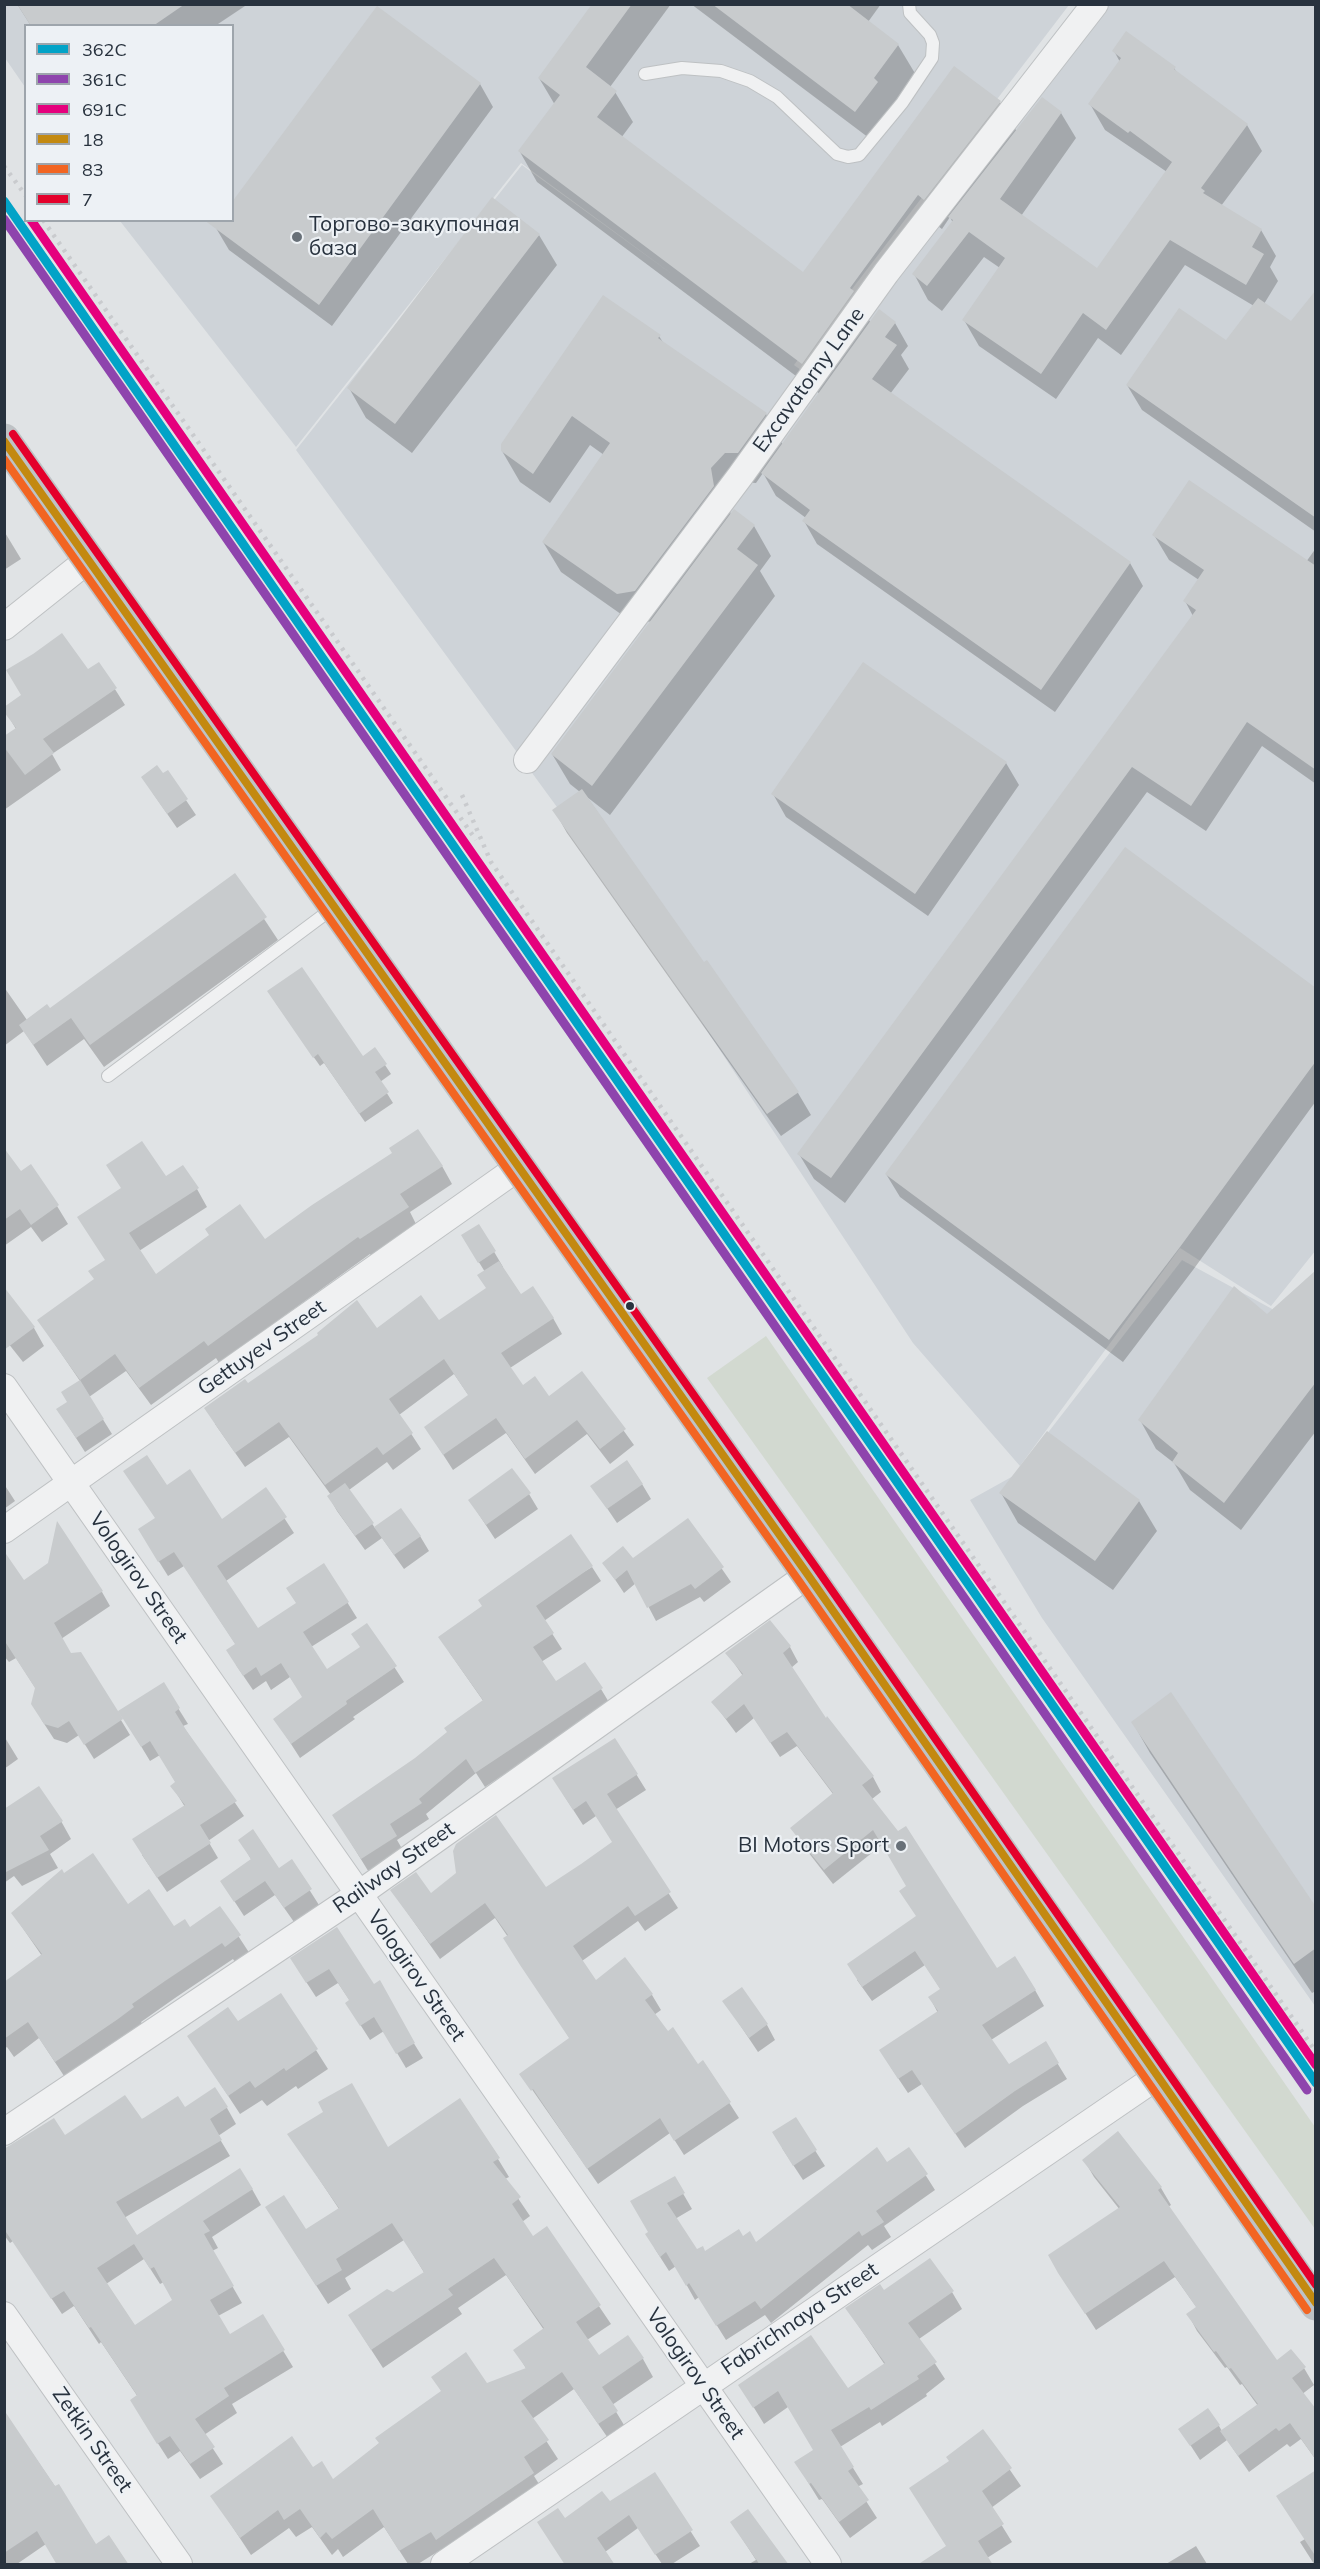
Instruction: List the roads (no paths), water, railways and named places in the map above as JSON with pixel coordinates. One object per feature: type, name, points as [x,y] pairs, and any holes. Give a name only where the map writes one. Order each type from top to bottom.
[{"type":"street","name":"Excavatorny Lane","points":[[526,760],[741,475],[886,273],[1095,4]]},
{"type":"street","points":[[4,440],[808,1575],[1316,2304]]},
{"type":"street","points":[[4,627],[88,560]]},
{"type":"street","name":"Gettuyev Street","points":[[4,1530],[519,1167]]},
{"type":"street","name":"Vologirov Street","points":[[4,1387],[828,2565]]},
{"type":"street","name":"Railway Street","points":[[4,2132],[359,1894],[808,1575]]},
{"type":"street","name":"Fabrichnaya Street","points":[[444,2565],[1158,2076]]},
{"type":"street","name":"Zetkin Street","points":[[4,2314],[179,2565]]},
{"type":"lane","points":[[645,74],[682,68],[721,71],[750,81],[777,97],[837,154],[848,157],[859,155],[895,111],[932,58],[933,43],[930,35],[910,13],[909,4]]},
{"type":"lane","points":[[108,1076],[334,907]]},
{"type":"railway","points":[[4,166],[24,193]]},
{"type":"railway","points":[[44,222],[476,840]]},
{"type":"railway","points":[[462,795],[491,862],[1316,2052]]},
{"type":"place","name":"Торгово-закупочная база","points":[[297,237]]},
{"type":"place","name":"BI Motors Sport","points":[[901,1846]]}]
